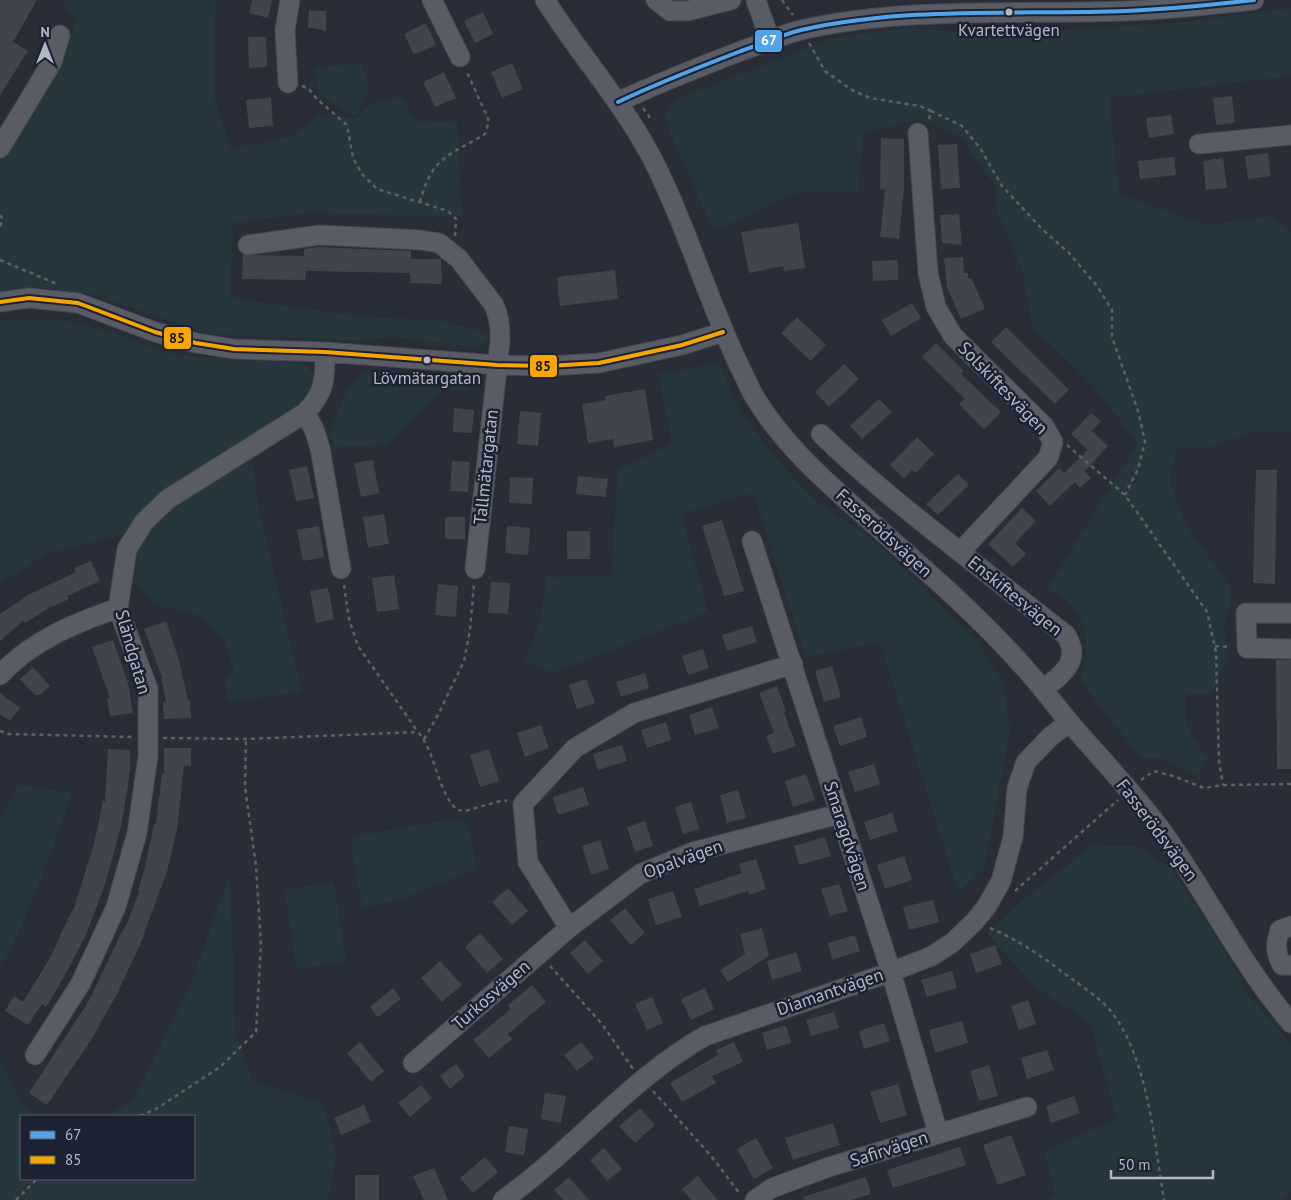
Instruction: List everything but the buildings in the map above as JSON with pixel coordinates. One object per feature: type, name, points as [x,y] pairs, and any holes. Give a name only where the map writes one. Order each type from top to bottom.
[{"type":"street","points":[[288,83],[285,30],[290,0]]},
{"type":"street","points":[[432,0],[460,57]]},
{"type":"street","name":"Fasserödsvägen","points":[[545,0],[618,102],[652,159],[680,220],[723,332],[754,396],[792,448],[838,493],[940,583],[1018,660],[1044,689],[1069,722],[1129,790],[1160,830],[1271,1000],[1291,1023]]},
{"type":"street","points":[[656,0],[670,11],[687,11],[730,0]]},
{"type":"street","points":[[756,0],[770,40]]},
{"type":"street","points":[[618,102],[670,79],[800,30],[933,7],[1126,11],[1217,5],[1254,0]]},
{"type":"street","points":[[0,148],[52,62],[60,35]]},
{"type":"street","name":"Solskiftesvägen","points":[[918,133],[928,273],[936,308],[953,336],[1044,426],[1053,442],[1048,458],[960,552]]},
{"type":"street","points":[[1199,144],[1291,135]]},
{"type":"street","points":[[248,245],[320,235],[421,240],[439,244],[450,250],[480,286],[498,313],[500,326],[497,365]]},
{"type":"street","points":[[0,302],[29,298],[78,303],[155,332],[196,343],[234,348],[325,352],[497,365],[547,366],[599,363],[682,345],[723,332]]},
{"type":"street","name":"Sländgatan","points":[[35,1055],[81,983],[116,907],[136,833],[148,756],[148,689],[118,608],[126,549],[144,522],[168,500],[305,412],[315,402],[322,390],[325,352]]},
{"type":"street","name":"Tallmätargatan","points":[[475,569],[497,365]]},
{"type":"street","points":[[305,412],[314,429],[320,448],[341,569]]},
{"type":"street","points":[[821,434],[896,502],[960,552]]},
{"type":"street","name":"Smaragdvägen","points":[[752,541],[891,972],[938,1133]]},
{"type":"street","name":"Enskiftesvägen","points":[[960,552],[1066,636],[1072,651],[1070,664],[1064,672],[1044,689]]},
{"type":"street","points":[[0,676],[10,664],[51,636],[118,608]]},
{"type":"street","points":[[1291,613],[1246,613],[1248,648],[1291,649]]},
{"type":"street","points":[[569,928],[528,862],[523,804],[575,748],[634,713],[793,664]]},
{"type":"street","name":"Diamantvägen","points":[[503,1200],[687,1046],[725,1028],[891,972],[932,956],[952,943],[975,922],[987,906],[1001,881],[1013,836],[1017,788],[1026,762],[1050,737],[1069,722]]},
{"type":"street","name":"Opalvägen","points":[[569,928],[640,874],[692,852],[839,814]]},
{"type":"street","points":[[1291,926],[1280,930],[1276,943],[1277,956],[1282,965],[1291,965]]},
{"type":"street","name":"Turkosvägen","points":[[413,1063],[569,928]]},
{"type":"street","name":"Safirvägen","points":[[755,1200],[772,1188],[829,1168],[1027,1107]]},
{"type":"path","points":[[782,0],[796,19]]},
{"type":"path","points":[[808,42],[825,71],[852,90],[870,98],[920,106],[962,126],[980,148],[1002,186],[1042,229],[1069,252],[1097,286],[1112,310],[1112,336],[1138,411],[1145,442],[1138,469],[1126,495]]},
{"type":"path","points":[[420,202],[434,168],[444,158],[485,134],[489,121],[460,57]]},
{"type":"path","points":[[288,83],[308,88],[317,99],[347,124],[352,158],[362,174],[378,189],[448,211],[456,219],[454,241],[450,250]]},
{"type":"path","points":[[918,133],[928,123],[931,111]]},
{"type":"path","points":[[0,215],[2,218],[0,229]]},
{"type":"path","points":[[0,260],[62,286]]},
{"type":"path","points":[[1067,445],[1126,495],[1207,612],[1216,652],[1219,762],[1223,785]]},
{"type":"path","points":[[341,569],[349,619],[358,646],[424,739],[430,750],[446,797],[457,810],[465,811],[504,800],[523,804]]},
{"type":"path","points":[[424,739],[438,715],[464,661],[470,630],[475,569]]},
{"type":"path","points":[[0,731],[8,734],[246,739],[418,732]]},
{"type":"path","points":[[142,1115],[156,1109],[220,1067],[256,1032],[261,945],[256,866],[245,787],[246,739]]},
{"type":"path","points":[[1010,896],[1129,790],[1154,771],[1204,788],[1223,785],[1291,784]]},
{"type":"path","points":[[975,922],[1004,934],[1035,952],[1108,1009],[1132,1046],[1146,1091],[1164,1200]]},
{"type":"path","points":[[16,1200],[36,1180]]},
{"type":"shaded area","points":[[61,0],[217,0],[214,28],[214,96],[231,149],[292,136],[318,116],[358,118],[366,106],[400,96],[418,123],[457,121],[462,217],[310,213],[233,223],[230,296],[243,300],[366,317],[434,320],[488,332],[488,336],[483,344],[478,348],[392,337],[360,341],[206,334],[93,294],[34,287],[0,292],[0,162],[28,115],[77,22]]},
{"type":"shaded area","points":[[1291,8],[1291,76],[1109,98],[1119,194],[1205,225],[1271,216],[1291,232],[1291,432],[1251,432],[1213,447],[1176,449],[1170,482],[1186,524],[1230,587],[1231,598],[1224,625],[1229,657],[1211,694],[1186,694],[1186,722],[1196,743],[1208,758],[1202,770],[1196,775],[1160,758],[1141,758],[1081,682],[1086,639],[1081,619],[1065,599],[1048,588],[1138,444],[1093,385],[1033,328],[1021,266],[996,209],[996,188],[960,136],[917,119],[863,133],[858,193],[801,191],[714,231],[668,128],[666,116],[668,109],[675,100],[832,38],[905,28],[1000,34],[1176,23]]},
{"type":"shaded area","points":[[361,62],[370,87],[355,117],[319,94],[314,69]]},
{"type":"shaded area","points":[[10,319],[61,319],[126,337],[167,354],[305,364],[312,373],[315,382],[311,393],[299,405],[215,457],[146,504],[123,534],[48,553],[0,583],[0,322]]},
{"type":"shaded area","points":[[718,363],[741,412],[776,458],[813,499],[873,540],[976,639],[1004,686],[1010,731],[984,869],[958,892],[880,642],[806,657],[753,492],[682,514],[708,612],[554,673],[524,660],[541,620],[546,577],[611,576],[618,471],[672,444],[658,374]]},
{"type":"shaded area","points":[[363,371],[401,375],[456,371],[470,389],[439,392],[386,445],[335,447],[329,433],[345,395]]},
{"type":"shaded area","points":[[252,457],[258,506],[302,692],[229,702],[224,679],[234,671],[224,640],[197,615],[155,605],[131,579],[135,554],[145,533],[172,509]]},
{"type":"shaded area","points":[[19,784],[72,793],[22,925],[0,967],[0,820]]},
{"type":"shaded area","points":[[452,819],[468,823],[477,869],[397,901],[362,907],[350,837]]},
{"type":"shaded area","points":[[1093,845],[1137,846],[1169,867],[1214,933],[1252,1000],[1291,1044],[1291,1192],[1281,1200],[1046,1200],[1055,1197],[1045,1151],[1116,1119],[1091,1023],[1037,988],[987,934],[1023,900]]},
{"type":"shaded area","points":[[229,876],[234,1028],[252,1081],[324,1104],[336,1158],[328,1200],[0,1200],[0,1059],[22,1104],[38,1115],[20,1115],[20,1180],[195,1180],[195,1115],[107,1115],[133,1101],[191,984]]},
{"type":"shaded area","points":[[334,882],[346,962],[297,969],[284,890]]},
{"type":"transit line","name":"67","points":[[618,102],[679,75],[778,37],[841,22],[922,14],[1142,10],[1254,0]]},
{"type":"transit line","name":"85","points":[[0,302],[29,298],[78,303],[155,332],[196,343],[234,349],[325,352],[497,365],[547,366],[599,363],[682,345],[723,332]]},
{"type":"place","name":"Kvartettvägen","points":[[1009,12]]},
{"type":"place","name":"Lövmätargatan","points":[[427,360]]}]
